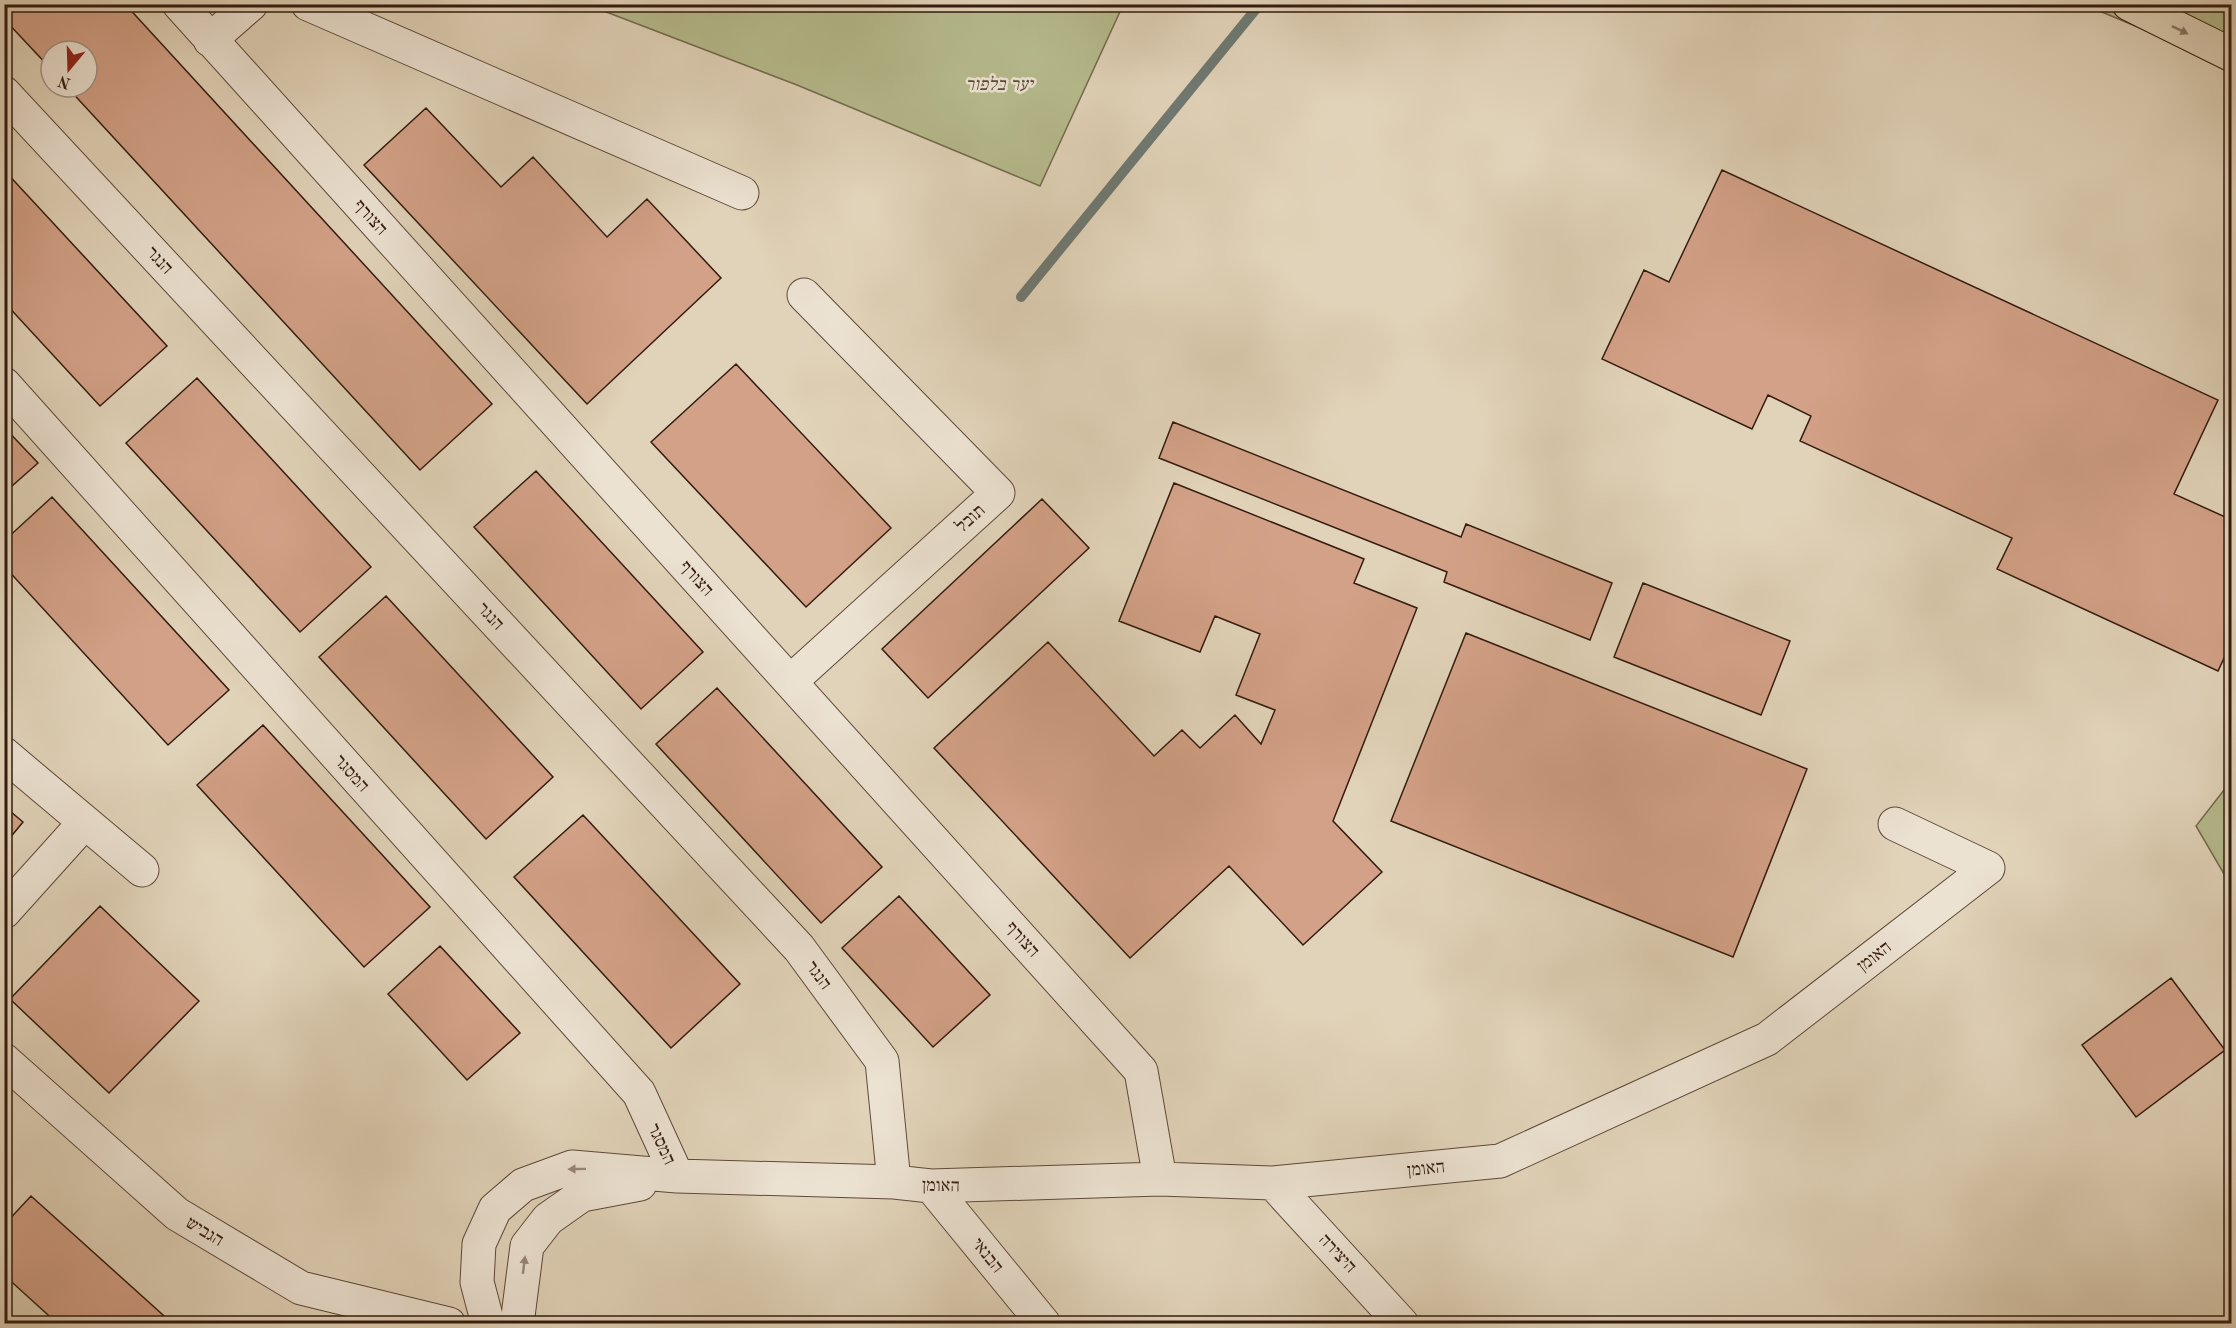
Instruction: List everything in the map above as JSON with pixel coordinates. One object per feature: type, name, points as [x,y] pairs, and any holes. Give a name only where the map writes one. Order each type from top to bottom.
[{"type":"highway","points":[[2129,4],[2232,55]]},
{"type":"street","name":"הצורף","points":[[179,4],[1141,1071],[1160,1179]]},
{"type":"street","points":[[210,39],[251,4]]},
{"type":"street","points":[[309,4],[742,193]]},
{"type":"street","name":"הנגר","points":[[4,93],[799,948],[882,1061],[894,1182]]},
{"type":"street","name":"תובל","points":[[791,681],[998,493],[804,295]]},
{"type":"street","name":"המסגר","points":[[4,384],[639,1094],[677,1176]]},
{"type":"street","points":[[4,754],[142,870]]},
{"type":"street","points":[[4,912],[85,822]]},
{"type":"street","name":"האומן","points":[[677,1176],[894,1182],[931,1186],[1160,1179],[1273,1183],[1500,1161],[1767,1040],[1988,868],[1895,824]]},
{"type":"street","name":"הגביש","points":[[4,1060],[177,1214],[301,1288],[448,1323]]},
{"type":"street","points":[[488,1323],[477,1282],[479,1244],[495,1209],[523,1185],[572,1167],[677,1176]]},
{"type":"street","points":[[517,1323],[527,1246],[548,1219],[582,1195],[677,1176]]},
{"type":"street","name":"היצירה","points":[[1273,1183],[1402,1323]]},
{"type":"street","name":"הבנאי","points":[[931,1186],[1044,1323]]},
{"type":"green space","name":"יער בלפור","points":[[1123,4],[1040,186],[797,85],[588,5]]},
{"type":"green space","points":[[2085,5],[2231,5],[2231,66]]},
{"type":"green space","points":[[2231,781],[2231,886],[2196,826]]},
{"type":"building","points":[[4,4],[125,4],[492,404],[420,470],[78,99],[99,99],[99,39],[39,39],[39,56],[4,19]]},
{"type":"building","points":[[426,108],[501,187],[533,157],[607,237],[647,199],[721,278],[587,404],[364,165]]},
{"type":"building","points":[[4,170],[167,346],[100,406],[4,302]]},
{"type":"building","points":[[1722,170],[2218,400],[2174,494],[2232,520],[2232,641],[2218,671],[1997,569],[2012,538],[1800,441],[1811,416],[1768,395],[1752,429],[1602,359],[1644,270],[1669,282]]},
{"type":"building","points":[[736,364],[891,528],[806,607],[651,442]]},
{"type":"building","points":[[197,378],[371,567],[300,632],[126,443]]},
{"type":"building","points":[[1173,422],[1461,537],[1466,524],[1612,583],[1590,640],[1444,582],[1447,572],[1159,458]]},
{"type":"building","points":[[4,427],[38,463],[4,493]]},
{"type":"building","points":[[536,471],[703,652],[641,709],[474,527]]},
{"type":"building","points":[[1174,483],[1364,559],[1354,583],[1417,608],[1333,821],[1382,872],[1303,945],[1229,866],[1130,958],[934,748],[1048,642],[1154,756],[1182,730],[1200,748],[1235,715],[1261,744],[1275,710],[1236,695],[1260,634],[1215,616],[1200,652],[1119,621]]},
{"type":"building","points":[[52,497],[229,690],[168,745],[4,566],[4,541]]},
{"type":"building","points":[[1042,499],[1089,548],[928,698],[882,649]]},
{"type":"building","points":[[1643,583],[1790,641],[1761,715],[1614,657]]},
{"type":"building","points":[[386,596],[553,777],[486,839],[319,657]]},
{"type":"building","points":[[1466,633],[1807,769],[1733,957],[1391,821]]},
{"type":"building","points":[[717,688],[882,867],[821,923],[656,744]]},
{"type":"building","points":[[263,725],[430,907],[364,967],[197,785]]},
{"type":"building","points":[[4,806],[23,822],[4,845]]},
{"type":"building","points":[[583,815],[740,984],[671,1048],[514,877]]},
{"type":"building","points":[[899,896],[990,995],[933,1047],[842,948]]},
{"type":"building","points":[[100,906],[199,1001],[109,1093],[10,999]]},
{"type":"building","points":[[440,946],[520,1033],[467,1080],[388,994]]},
{"type":"building","points":[[2171,978],[2225,1050],[2136,1117],[2082,1045]]},
{"type":"building","points":[[31,1196],[173,1324],[58,1324],[4,1275],[4,1225]]},
{"type":"waterway","points":[[1021,297],[1260,4]]}]
